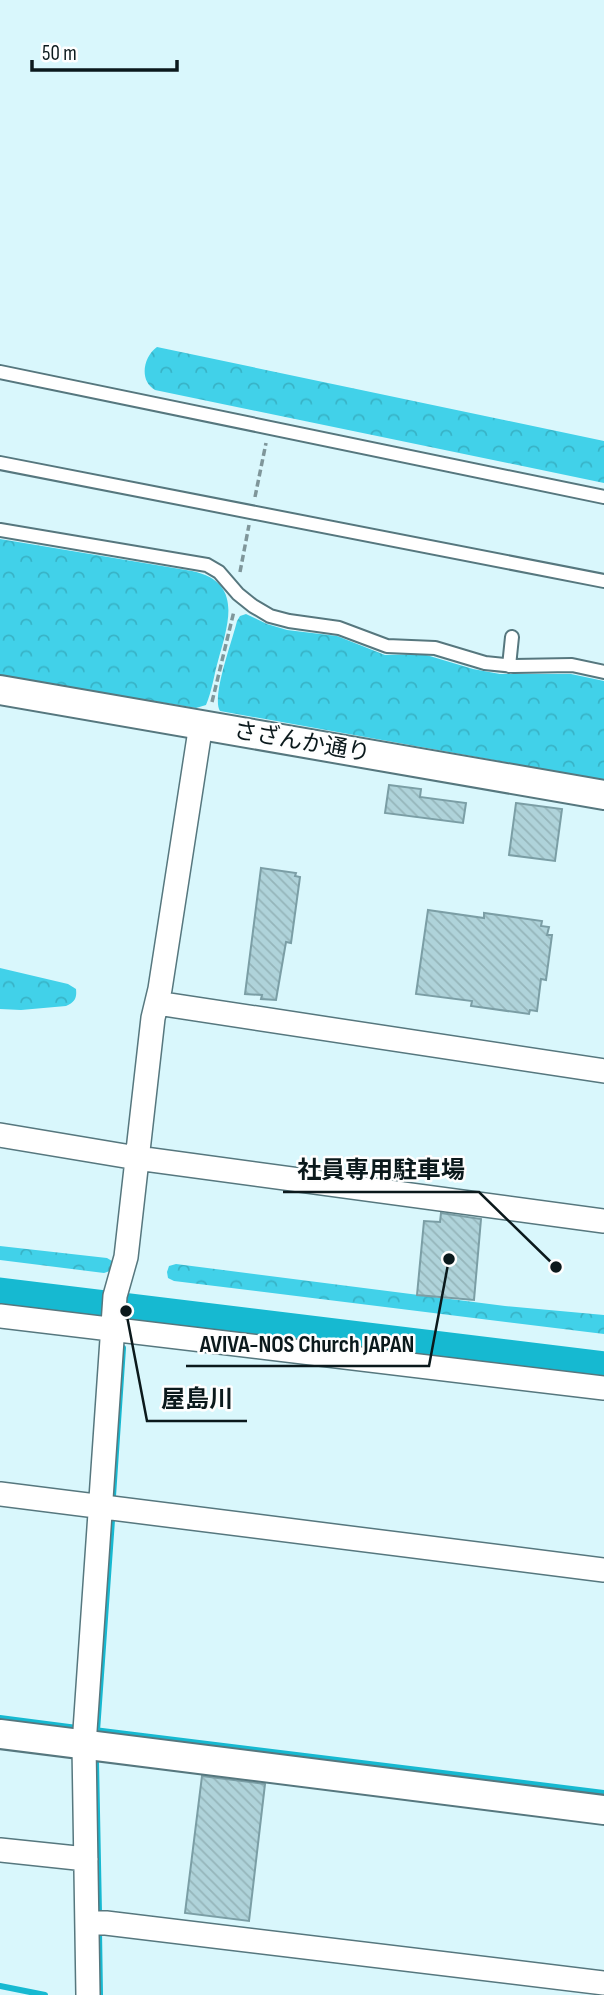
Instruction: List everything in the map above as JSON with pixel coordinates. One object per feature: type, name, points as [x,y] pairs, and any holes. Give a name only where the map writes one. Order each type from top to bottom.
[{"type":"street","name":"さざんか通り","points":[[0,690],[206,718],[604,795]]},
{"type":"street","points":[[88,1995],[84,1745],[115,1296],[126,1257],[153,1018],[206,718]]},
{"type":"street","points":[[157,1003],[604,1071]]},
{"type":"street","points":[[0,1135],[137,1158],[604,1221]]},
{"type":"street","points":[[0,1316],[113,1326],[604,1388]]},
{"type":"street","points":[[0,1494],[604,1570]]},
{"type":"street","points":[[0,1734],[604,1810]]},
{"type":"street","points":[[0,1850],[86,1859]]},
{"type":"street","points":[[87,1923],[604,1983]]},
{"type":"lane","points":[[0,372],[604,496]]},
{"type":"lane","points":[[0,463],[604,581]]},
{"type":"lane","points":[[0,530],[207,565],[219,572],[253,606],[270,616],[339,628],[387,646],[424,646],[485,663],[509,666],[572,666],[604,672]]},
{"type":"lane","points":[[509,666],[512,637]]},
{"type":"path","points":[[253,505],[267,436]]},
{"type":"path","points":[[206,718],[233,620],[250,520]]},
{"type":"green space","points":[[157,347],[604,441],[604,483],[155,390],[147,381],[145,369],[152,351]]},
{"type":"green space","points":[[0,539],[192,571],[219,584],[226,595],[228,619],[206,705],[196,708],[0,676]]},
{"type":"green space","points":[[246,614],[287,630],[337,636],[385,655],[423,654],[500,674],[571,674],[604,681],[604,780],[220,711],[218,694],[224,667],[237,621],[240,616]]},
{"type":"green space","points":[[0,968],[68,984],[76,989],[76,997],[66,1006],[0,1009]]},
{"type":"green space","points":[[0,1246],[107,1258],[112,1261],[113,1266],[110,1271],[104,1273],[0,1260]]},
{"type":"green space","points":[[176,1264],[505,1306],[604,1315],[604,1334],[174,1281],[168,1278],[167,1272],[169,1266]]},
{"type":"building","points":[[389,785],[421,789],[420,797],[466,803],[463,823],[385,813]]},
{"type":"building","points":[[516,803],[562,809],[555,861],[509,855]]},
{"type":"building","points":[[261,868],[296,873],[295,876],[300,877],[291,943],[286,942],[276,1000],[261,999],[262,995],[245,994]]},
{"type":"building","points":[[428,910],[484,918],[484,913],[542,921],[541,926],[549,927],[547,935],[552,935],[546,980],[541,979],[537,1011],[530,1010],[529,1014],[471,1006],[472,1001],[416,994]]},
{"type":"building","points":[[441,1213],[481,1219],[474,1300],[417,1295],[424,1221],[440,1222]]},
{"type":"building","points":[[202,1776],[265,1784],[249,1921],[185,1913]]},
{"type":"waterway","points":[[0,1295],[604,1369]]},
{"type":"waterway","points":[[125,1324],[126,1311]]},
{"type":"waterway","points":[[113,1496],[123,1348]]},
{"type":"waterway","points":[[97,1731],[112,1520]]},
{"type":"waterway","points":[[0,1718],[77,1728]]},
{"type":"waterway","points":[[94,1730],[604,1793]]},
{"type":"waterway","points":[[96,1761],[99,1913]]},
{"type":"waterway","points":[[99,1931],[100,1995]]},
{"type":"waterway","points":[[0,1986],[45,1995]]},
{"type":"place","name":"AVIVA-NOS Church JAPAN","points":[[449,1259]]},
{"type":"place","name":"社員専用駐車場","points":[[556,1267]]},
{"type":"place","name":"屋島川","points":[[126,1311]]}]
